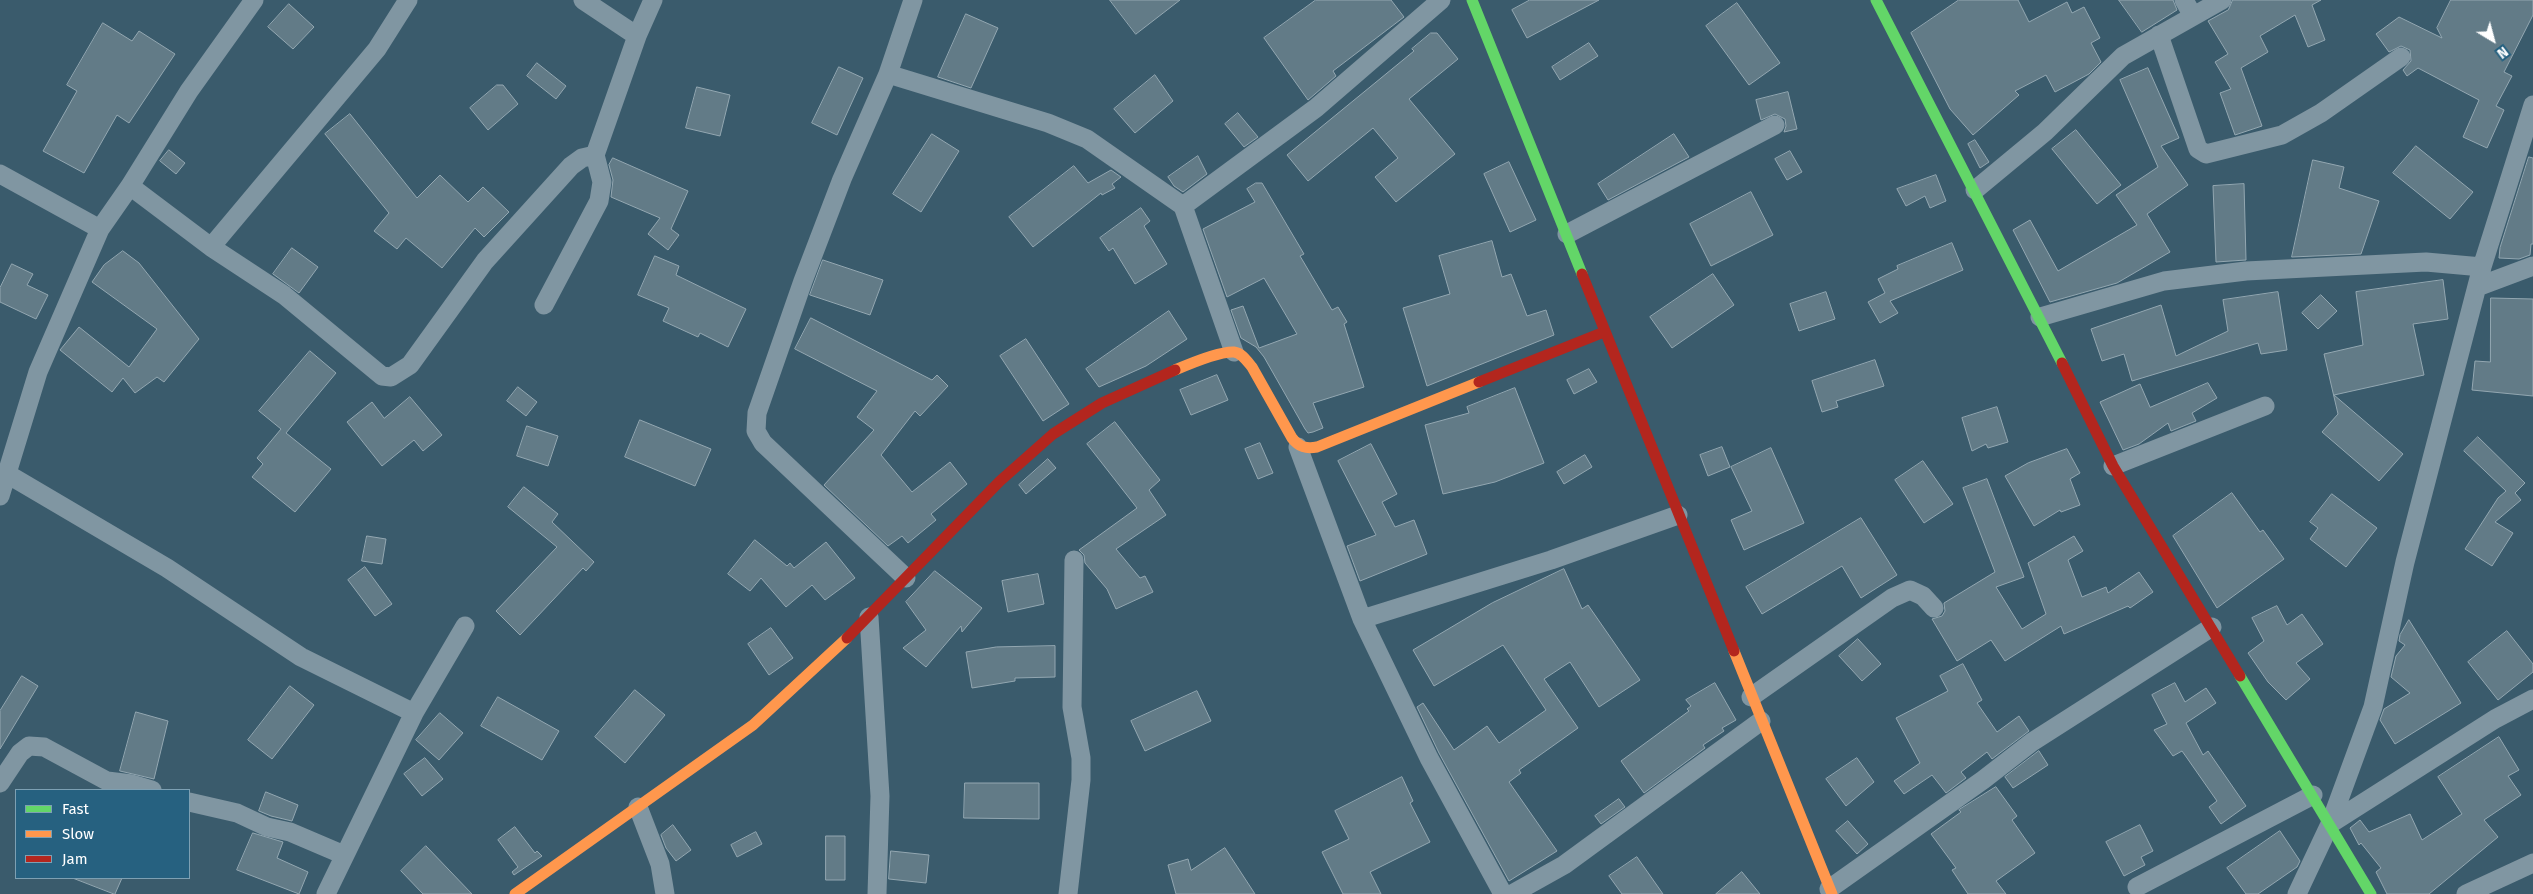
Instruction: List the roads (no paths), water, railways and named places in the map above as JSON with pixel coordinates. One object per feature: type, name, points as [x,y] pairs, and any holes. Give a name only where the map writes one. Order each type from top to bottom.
[{"type":"street","points":[[0,496],[9,474],[38,372],[100,229],[130,186],[188,91],[254,0]]},
{"type":"street","points":[[212,247],[377,49],[408,0]]},
{"type":"street","points":[[583,0],[607,18],[637,36]]},
{"type":"street","points":[[544,305],[599,201],[602,182],[594,155],[637,36],[653,0]]},
{"type":"street","points":[[906,578],[763,443],[756,431],[757,413],[803,281],[842,179],[888,74],[913,0]]},
{"type":"street","points":[[1183,206],[1316,108],[1441,0]]},
{"type":"street","points":[[1472,0],[1830,891],[2032,742],[2212,627]]},
{"type":"street","points":[[1876,0],[2040,317],[2113,466],[2212,627],[2371,894]]},
{"type":"street","points":[[1975,190],[2045,132],[2123,56],[2159,35],[2188,8],[2222,0]]},
{"type":"street","points":[[2159,35],[2198,149],[2206,154],[2282,135],[2321,113],[2401,57]]},
{"type":"street","points":[[888,74],[1048,123],[1087,139],[1183,206],[1234,352]]},
{"type":"street","points":[[2294,892],[2330,824],[2373,707],[2405,562],[2482,267],[2533,105]]},
{"type":"street","points":[[1566,234],[1776,125]]},
{"type":"street","points":[[130,186],[212,247],[284,295],[382,376],[391,377],[410,365],[485,262],[571,166],[582,158],[594,155]]},
{"type":"street","points":[[0,174],[100,229]]},
{"type":"street","points":[[2040,317],[2164,281],[2237,272],[2426,262],[2482,267]]},
{"type":"street","points":[[2477,287],[2533,266]]},
{"type":"street","points":[[1298,447],[1307,449],[1317,447],[1604,332]]},
{"type":"street","points":[[515,894],[753,725],[869,616],[1000,481],[1053,434],[1102,402],[1199,360],[1234,352],[1244,357],[1252,367],[1298,447],[1362,619],[1428,758],[1503,894]]},
{"type":"street","points":[[2113,466],[2265,406]]},
{"type":"street","points":[[9,474],[167,568],[301,657],[414,713]]},
{"type":"street","points":[[1362,619],[1551,560],[1678,515]]},
{"type":"street","points":[[1068,894],[1081,780],[1081,758],[1072,707],[1074,560]]},
{"type":"street","points":[[1751,697],[1892,598],[1910,590],[1923,596],[1934,608]]},
{"type":"street","points":[[869,616],[880,796],[878,894]]},
{"type":"street","points":[[326,894],[414,713],[465,626]]},
{"type":"street","points":[[2330,824],[2495,718],[2533,699]]},
{"type":"street","points":[[1512,894],[1564,865],[1761,721]]},
{"type":"street","points":[[0,783],[20,753],[29,746],[44,747],[107,781],[132,784],[149,789]]},
{"type":"street","points":[[2137,887],[2313,795]]},
{"type":"street","points":[[190,802],[236,813],[267,826],[290,832],[344,855]]},
{"type":"street","points":[[638,807],[660,864],[665,894]]},
{"type":"street","points":[[2466,894],[2533,863]]}]
